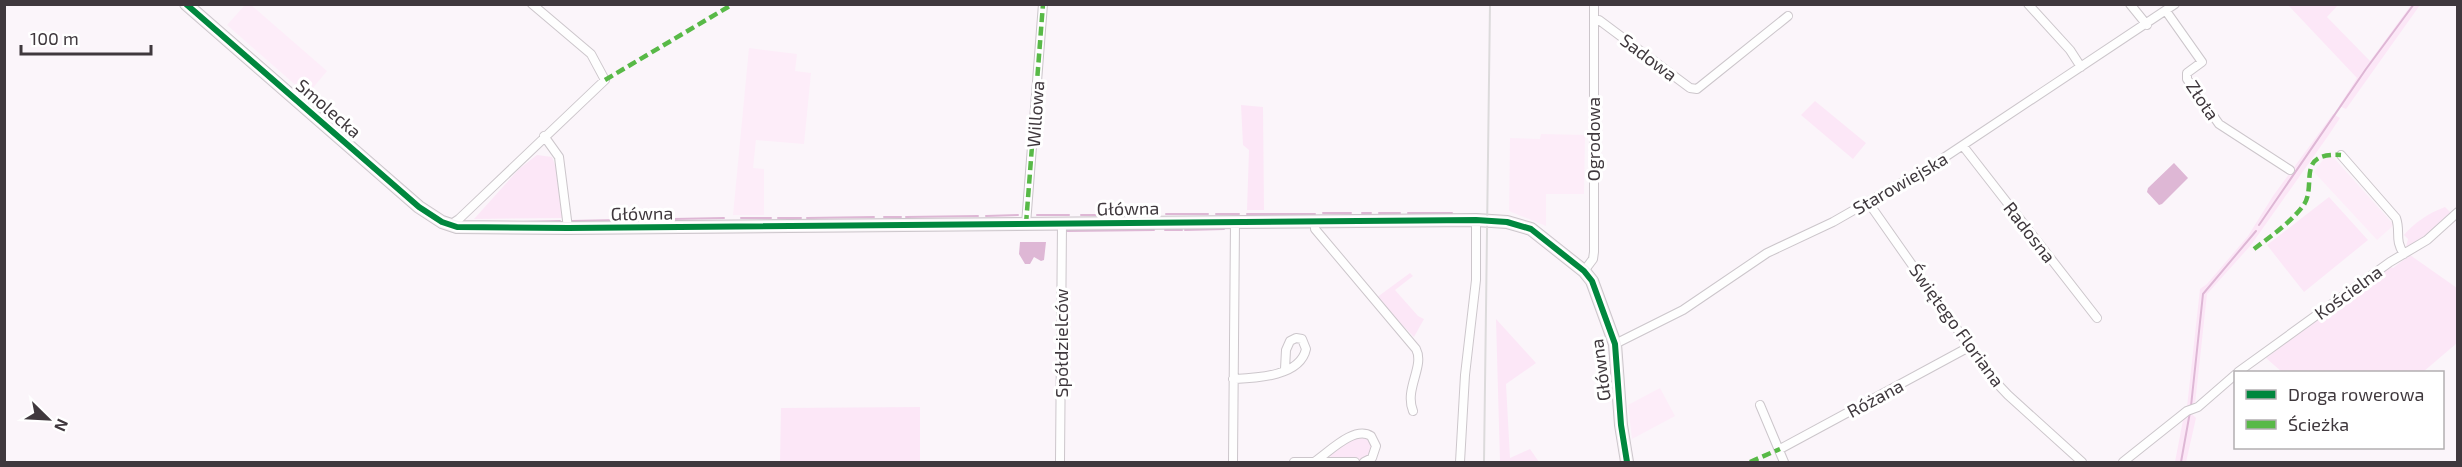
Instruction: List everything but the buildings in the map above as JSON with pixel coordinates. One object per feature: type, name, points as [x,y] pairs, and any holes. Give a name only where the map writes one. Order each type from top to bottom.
[{"type":"street","name":"Smolecka","points":[[186,4],[419,207],[453,226]]},
{"type":"street","points":[[453,226],[544,136],[605,80],[599,65],[591,54],[532,4]]},
{"type":"street","name":"Willowa","points":[[1026,224],[1043,4]]},
{"type":"street","name":"Ogrodowa","points":[[1584,271],[1593,259],[1594,252],[1594,4]]},
{"type":"street","points":[[2028,4],[2070,50],[2081,67]]},
{"type":"street","points":[[2130,4],[2147,25]]},
{"type":"street","name":"Starowiejska","points":[[1615,344],[1683,310],[1767,254],[1868,202],[1963,146],[2147,25],[2175,4]]},
{"type":"street","name":"Złota","points":[[2166,11],[2202,62],[2187,73],[2187,79],[2219,124],[2290,171]]},
{"type":"street","name":"Sadowa","points":[[1594,20],[1599,21],[1690,88],[1697,89],[1788,16]]},
{"type":"street","points":[[544,136],[559,157],[568,228]]},
{"type":"street","name":"Radosna","points":[[1963,146],[2097,318]]},
{"type":"street","points":[[2341,155],[2396,218],[2397,239],[2404,254]]},
{"type":"street","name":"Świętego Floriana","points":[[1868,202],[1990,376],[2082,462]]},
{"type":"street","name":"Kościelna","points":[[2240,371],[2390,262],[2427,240],[2457,212]]},
{"type":"street","points":[[1460,462],[1465,375],[1476,280],[1476,220]]},
{"type":"street","name":"Główna","points":[[453,226],[568,228],[1315,221],[1476,220],[1507,222],[1531,229],[1584,271],[1594,285],[1615,344],[1621,424],[1627,462]]},
{"type":"street","points":[[1315,221],[1315,229],[1416,349],[1419,358],[1410,397],[1413,411]]},
{"type":"street","points":[[1233,462],[1235,222]]},
{"type":"street","name":"Spółdzielców","points":[[1060,462],[1062,223]]},
{"type":"street","name":"Różana","points":[[1780,449],[1969,347]]},
{"type":"street","points":[[1233,379],[1266,378],[1285,369]]},
{"type":"street","name":"Kościelna","points":[[2123,462],[2189,411],[2198,407],[2234,376]]},
{"type":"street","points":[[1760,405],[1784,462]]},
{"type":"street","points":[[1314,462],[1351,436],[1362,433],[1371,436],[1376,446],[1372,458],[1364,462]]},
{"type":"street","points":[[1294,462],[1356,462]]},
{"type":"shaded area","points":[[245,5],[251,5],[327,71],[307,95],[227,25]]},
{"type":"shaded area","points":[[2288,5],[2338,5],[2327,17],[2370,61],[2411,5],[2420,5],[2346,109],[2339,106],[2357,78]]},
{"type":"shaded area","points":[[749,48],[797,54],[795,71],[811,73],[804,144],[756,140],[753,168],[764,169],[764,215],[733,215]]},
{"type":"shaded area","points":[[1815,101],[1866,143],[1853,159],[1801,115]]},
{"type":"shaded area","points":[[1241,105],[1263,107],[1264,210],[1247,210],[1249,150],[1243,145]]},
{"type":"shaded area","points":[[2333,114],[2340,118],[2328,136],[2251,245],[2207,294],[2195,404],[2187,407],[2200,289],[2207,284],[2248,236],[2273,196]]},
{"type":"shaded area","points":[[1541,134],[1585,135],[1584,194],[1546,194],[1546,226],[1509,211],[1510,138],[1540,139]]},
{"type":"shaded area","points":[[537,155],[552,157],[557,170],[563,218],[474,219],[519,169]]},
{"type":"shaded area","points":[[2325,157],[2333,157],[2394,225],[2377,240],[2314,172]]},
{"type":"shaded area","points":[[2174,163],[2188,178],[2159,205],[2147,192],[2148,188]]},
{"type":"shaded area","points":[[2329,197],[2368,240],[2304,292],[2267,245]]},
{"type":"shaded area","points":[[2445,207],[2452,214],[2439,227],[2406,247],[2408,239],[2404,235],[2408,230],[2423,218]]},
{"type":"shaded area","points":[[1020,242],[1046,242],[1044,260],[1041,261],[1034,257],[1030,264],[1025,264],[1019,254]]},
{"type":"shaded area","points":[[2410,255],[2457,288],[2457,343],[2424,371],[2281,371],[2266,358],[2390,267],[2393,268]]},
{"type":"shaded area","points":[[1410,273],[1413,276],[1395,290],[1418,316],[1424,319],[1414,337],[1376,298]]},
{"type":"shaded area","points":[[1496,319],[1536,363],[1506,384],[1510,458],[1530,449],[1539,462],[1500,462]]},
{"type":"shaded area","points":[[1660,388],[1675,416],[1632,439],[1628,405]]},
{"type":"shaded area","points":[[920,407],[920,462],[780,462],[781,408]]},
{"type":"shaded area","points":[[2191,413],[2196,418],[2186,462],[2175,462],[2184,415]]},
{"type":"shaded area","points":[[1367,437],[1373,444],[1369,456],[1361,460],[1331,460],[1330,455],[1354,438]]},
{"type":"waterway","points":[[2259,225],[2366,69],[2414,4]]},
{"type":"waterway","points":[[1323,213],[1351,213]]},
{"type":"waterway","points":[[1362,213],[1371,213]]},
{"type":"waterway","points":[[1379,213],[1400,213]]},
{"type":"waterway","points":[[1408,213],[1452,213]]},
{"type":"waterway","points":[[1105,215],[1138,214]]},
{"type":"waterway","points":[[1147,214],[1157,214]]},
{"type":"waterway","points":[[1166,214],[1208,214]]},
{"type":"waterway","points":[[1216,214],[1239,214]]},
{"type":"waterway","points":[[1247,214],[1315,214]]},
{"type":"waterway","points":[[986,216],[1018,215]]},
{"type":"waterway","points":[[1037,215],[1069,215]]},
{"type":"waterway","points":[[1081,215],[1096,215]]},
{"type":"waterway","points":[[906,217],[978,216]]},
{"type":"waterway","points":[[807,218],[874,217]]},
{"type":"waterway","points":[[884,217],[901,217]]},
{"type":"waterway","points":[[572,221],[724,218]]},
{"type":"waterway","points":[[741,218],[771,218]]},
{"type":"waterway","points":[[778,218],[801,218]]},
{"type":"waterway","points":[[523,222],[560,221]]},
{"type":"waterway","points":[[1185,230],[1224,229]]},
{"type":"waterway","points":[[1067,231],[1154,230]]},
{"type":"waterway","points":[[1165,230],[1182,230]]},
{"type":"waterway","points":[[2191,406],[2203,294],[2256,231]]},
{"type":"waterway","points":[[2181,462],[2190,412]]},
{"type":"railway","points":[[1484,462],[1490,4]]},
{"type":"marked path","points":[[605,80],[733,4]]},
{"type":"marked path","points":[[1026,224],[1043,4]]},
{"type":"marked path","points":[[2254,249],[2286,224],[2303,206],[2309,189],[2312,165],[2317,159],[2341,155]]},
{"type":"marked path","points":[[1750,462],[1780,449]]},
{"type":"cycle path","points":[[186,4],[419,207],[442,222],[457,227],[1476,220],[1507,222],[1531,229],[1584,271],[1592,281],[1615,344],[1621,425],[1627,462]]}]
